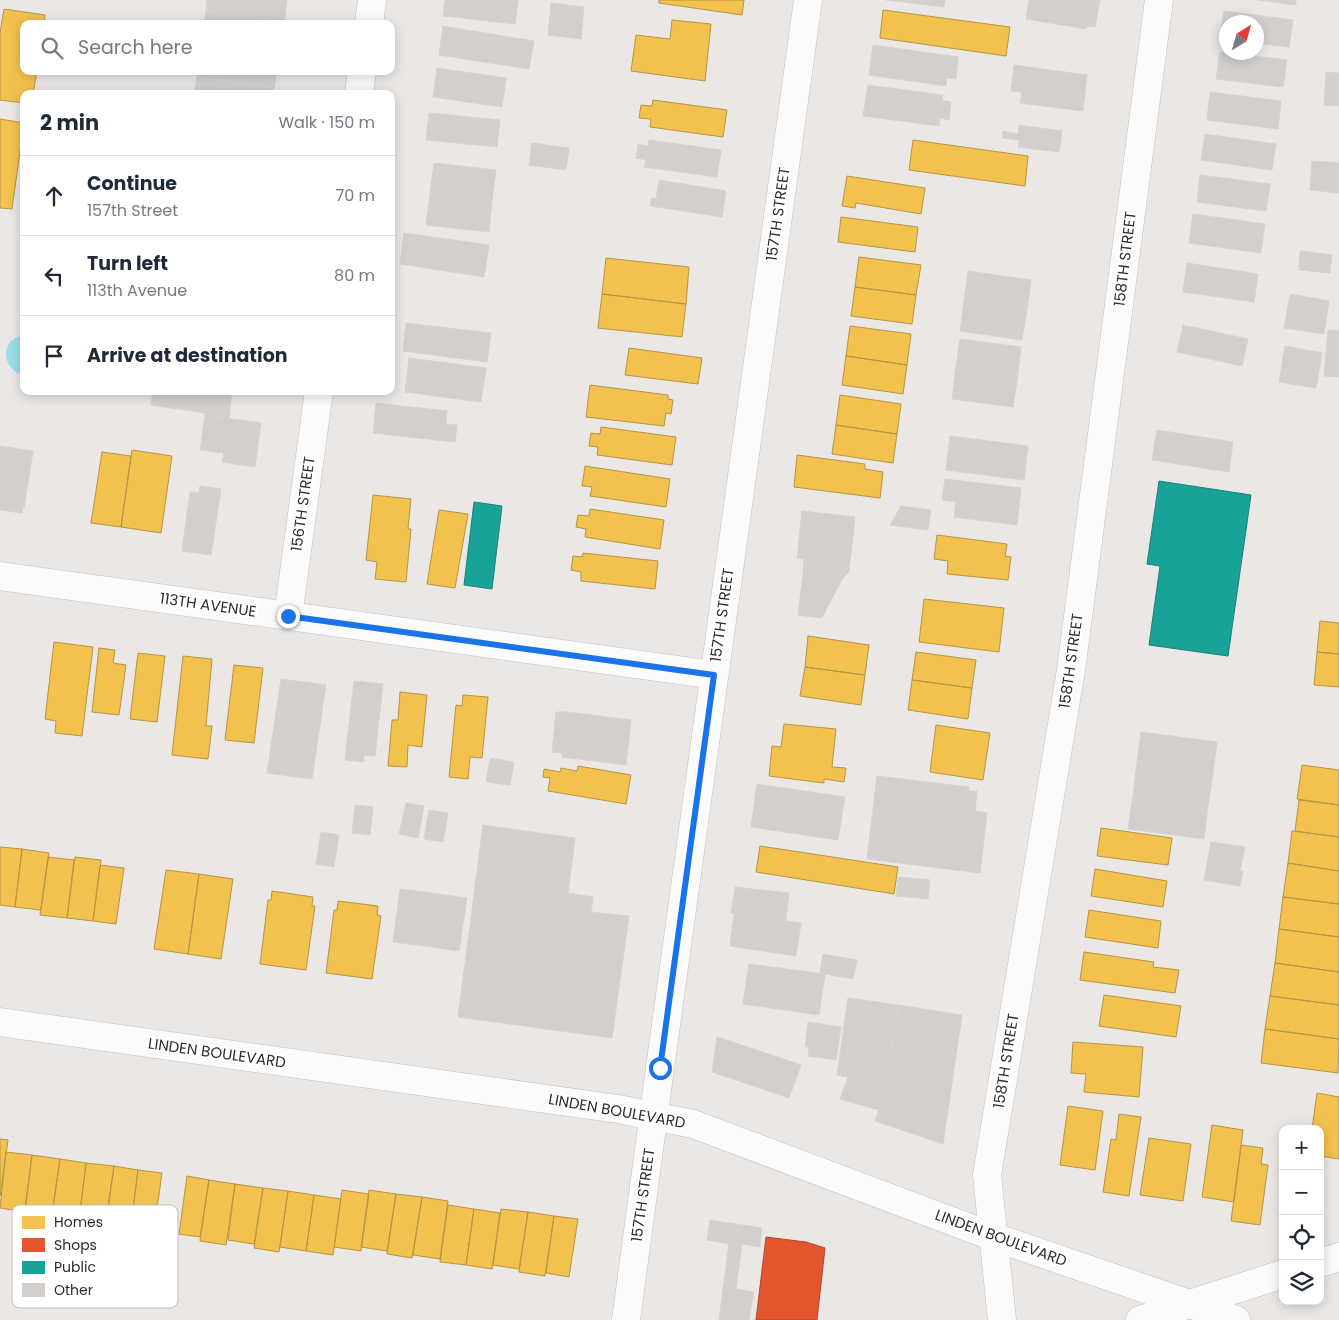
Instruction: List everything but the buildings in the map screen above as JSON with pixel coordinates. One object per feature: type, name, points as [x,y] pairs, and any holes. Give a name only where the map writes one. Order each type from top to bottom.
[{"type":"street","points":[[370,20],[372,0]]},
{"type":"street","name":"157TH STREET","points":[[626,1320],[808,0]]},
{"type":"street","name":"158TH STREET","points":[[1002,1320],[988,1176],[1071,670],[1159,0]]},
{"type":"street","points":[[360,90],[361,75]]},
{"type":"street","name":"156TH STREET","points":[[288,616],[318,395]]},
{"type":"street","name":"113TH AVENUE","points":[[0,576],[714,675]]},
{"type":"street","name":"LINDEN BOULEVARD","points":[[0,1022],[618,1109],[693,1124],[994,1237],[1236,1320]]},
{"type":"street","points":[[1324,1262],[1339,1257]]},
{"type":"street","points":[[1140,1320],[1279,1275]]},
{"type":"water","points":[[20,336],[20,374],[10,367],[6,354],[10,342]]},
{"type":"route","points":[[288,616],[714,675],[660,1068]]}]
